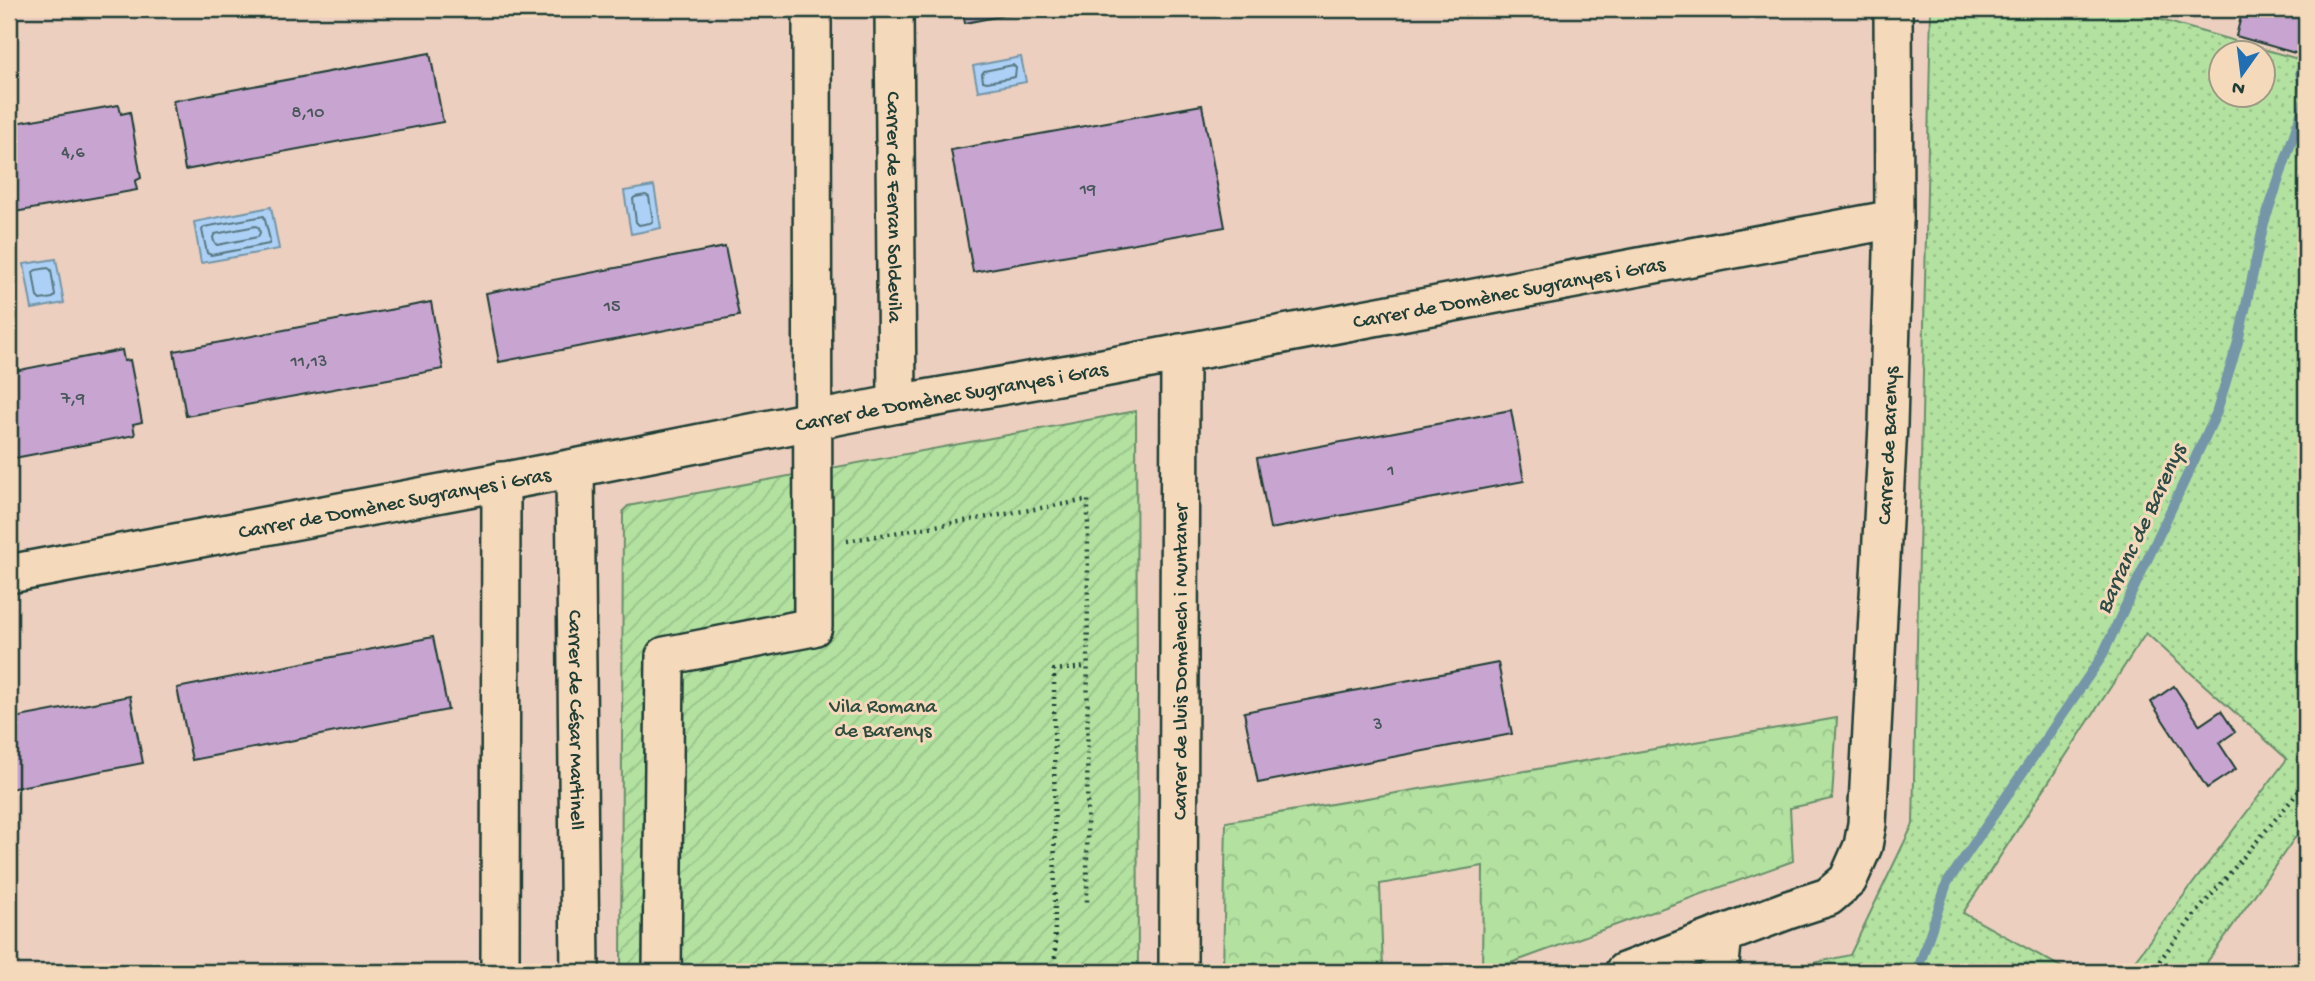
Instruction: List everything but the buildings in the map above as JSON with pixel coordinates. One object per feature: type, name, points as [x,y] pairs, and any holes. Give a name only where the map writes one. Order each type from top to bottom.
[{"type":"street","points":[[662,972],[665,656],[813,627],[812,9]]},
{"type":"street","name":"Carrer de Ferran Soldevila","points":[[894,9],[897,404]]},
{"type":"street","name":"Carrer de Barenys","points":[[1723,935],[1828,897],[1849,880],[1863,846],[1867,824],[1888,425],[1894,219],[1893,9]]},
{"type":"street","name":"Carrer de Domènec Sugranyes i Gras","points":[[9,574],[575,468],[897,404],[1180,354],[1894,219]]},
{"type":"street","name":"Carrer de Lluis Domènech i Muntaner","points":[[1178,972],[1180,354]]},
{"type":"street","name":"Carrer de César Martinell","points":[[575,468],[580,972]]},
{"type":"street","points":[[500,972],[501,481]]},
{"type":"street","points":[[1624,972],[1723,935],[1718,972]]},
{"type":"path","points":[[812,547],[1088,500],[1087,906]]},
{"type":"path","points":[[1055,972],[1054,670],[1087,667]]},
{"type":"path","points":[[2151,972],[2192,918],[2306,783]]},
{"type":"green space","points":[[1931,9],[2123,9],[2224,38],[2206,38],[2206,108],[2276,108],[2276,53],[2305,61],[2306,56],[2306,822],[2200,972],[2126,972],[2287,759],[2146,633],[1963,913],[2070,972],[1774,972],[1850,955],[1913,824]]},
{"type":"green space","name":"Vila Romana de Barenys","points":[[1136,411],[1138,972],[621,972],[623,511],[628,506]]},
{"type":"green space","points":[[1837,718],[1832,799],[1790,808],[1793,861],[1486,972],[1482,972],[1483,866],[1380,884],[1383,972],[1223,972],[1226,822]]},
{"type":"water","points":[[1021,57],[1026,82],[978,91],[973,66]]},
{"type":"water","points":[[654,186],[661,228],[631,234],[624,191]]},
{"type":"water","points":[[271,207],[279,249],[201,263],[194,222]]},
{"type":"water","points":[[56,259],[64,303],[32,309],[24,264]]},
{"type":"waterway","name":"Barranc de Barenys","points":[[1917,972],[1947,883],[2101,658],[2216,414],[2238,342],[2264,223],[2306,99],[2300,72],[2306,66]]}]
